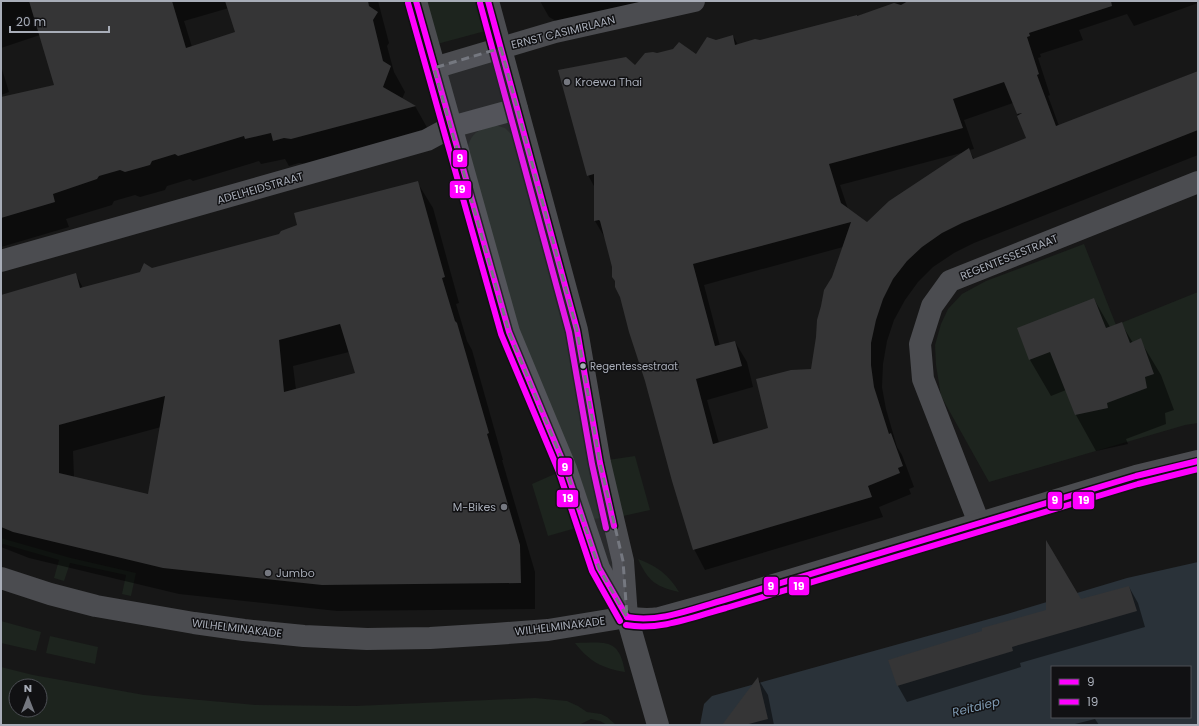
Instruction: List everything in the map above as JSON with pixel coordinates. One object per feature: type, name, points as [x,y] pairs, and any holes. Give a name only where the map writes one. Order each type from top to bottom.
[{"type":"street","points":[[416,1],[509,332],[566,469],[598,568],[627,617]]},
{"type":"street","points":[[488,1],[577,330],[600,463],[623,560],[627,617],[658,725]]},
{"type":"street","name":"ERNST CASIMIRLAAN","points":[[434,68],[555,32],[694,1]]},
{"type":"street","name":"ADELHEIDSTRAAT","points":[[1,262],[427,140],[451,127],[517,109]]},
{"type":"street","name":"REGENTESSESTRAAT","points":[[980,523],[923,379],[920,344],[932,306],[950,281],[1198,182]]},
{"type":"street","name":"WILHELMINAKADE","points":[[1,578],[50,594],[103,607],[201,624],[304,636],[375,639],[430,638],[548,630],[627,617],[638,619],[659,618],[724,600],[1136,476],[1198,461]]},
{"type":"highlighted area","points":[[501,48],[577,330],[600,463],[623,561],[627,617],[599,568],[566,469],[509,332],[434,68]]},
{"type":"shaded area","points":[[426,1],[481,1],[489,30],[437,44]]},
{"type":"shaded area","points":[[495,125],[505,128],[513,136],[568,332],[601,518],[594,519],[524,349],[467,149],[469,143],[477,132]]},
{"type":"shaded area","points":[[1084,244],[1116,325],[1198,292],[1198,423],[1185,425],[989,482],[941,396],[936,365],[935,345],[941,324],[948,309],[962,294],[986,281]]},
{"type":"shaded area","points":[[635,456],[650,510],[623,516],[608,460]]},
{"type":"shaded area","points":[[557,473],[576,528],[548,536],[532,484]]},
{"type":"shaded area","points":[[1,538],[71,558],[136,573],[131,596],[122,594],[126,575],[70,563],[64,581],[54,578],[59,560],[3,544],[1,547]]},
{"type":"shaded area","points":[[638,559],[651,565],[667,576],[679,592],[664,588],[649,578]]},
{"type":"shaded area","points":[[1,621],[41,632],[36,651],[1,643]]},
{"type":"shaded area","points":[[50,636],[98,647],[95,664],[46,653]]},
{"type":"shaded area","points":[[575,643],[609,644],[619,653],[625,672],[597,663],[586,655]]},
{"type":"shaded area","points":[[1,667],[33,675],[144,695],[256,705],[356,706],[535,698],[567,701],[587,712],[601,714],[616,725],[607,725],[600,721],[591,719],[579,725],[1,725]]},
{"type":"water","name":"Reitdiep","points":[[1198,562],[1198,725],[700,725],[704,704],[712,696],[1007,614],[1127,578]]},
{"type":"building","points":[[29,1],[172,1],[186,48],[235,32],[225,1],[368,1],[369,6],[378,12],[373,20],[383,61],[391,66],[383,87],[416,106],[291,139],[284,138],[273,141],[271,133],[245,139],[244,136],[178,156],[175,154],[152,161],[150,165],[125,172],[120,170],[99,176],[97,179],[53,194],[55,202],[1,218],[1,97],[54,85]]},
{"type":"building","points":[[908,1],[1111,1],[1112,6],[1029,33],[1030,36],[1027,37],[1039,74],[1037,75],[1056,126],[1198,71],[1198,130],[962,223],[942,233],[922,247],[907,261],[893,279],[883,299],[876,320],[871,343],[871,365],[874,387],[889,434],[891,433],[903,466],[898,468],[900,473],[868,486],[872,497],[693,550],[672,481],[645,381],[629,332],[620,297],[615,287],[615,281],[612,277],[612,267],[600,221],[594,221],[594,174],[587,176],[558,70],[626,57],[635,65],[645,53],[657,53],[673,49],[679,42],[696,54],[707,37],[716,40],[733,35],[735,45],[755,39],[760,40],[857,16],[894,3],[901,5]],"holes":[[[1004,82],[1017,114],[1022,113],[1017,116],[1026,138],[973,159],[969,148],[889,201],[867,222],[841,203],[829,164],[963,128],[953,99]],[[851,222],[832,277],[824,290],[817,320],[811,369],[791,370],[756,379],[768,428],[713,444],[696,379],[742,366],[735,341],[715,346],[693,264]]]},
{"type":"building","points":[[418,181],[445,277],[442,278],[455,321],[457,323],[489,433],[487,434],[520,545],[521,583],[322,585],[163,568],[13,532],[1,527],[1,295],[76,273],[80,288],[140,272],[144,263],[152,268],[279,234],[281,231],[297,225],[294,213]],"holes":[[[340,324],[355,373],[284,392],[279,340]],[[165,396],[148,494],[59,473],[59,425]]]},
{"type":"building","points":[[1094,298],[1106,328],[1122,322],[1130,343],[1141,338],[1154,374],[1145,377],[1147,388],[1107,403],[1108,408],[1075,415],[1050,352],[1029,360],[1017,328]]},
{"type":"building","points":[[1046,540],[1081,599],[1129,586],[1137,611],[1012,647],[1013,651],[897,686],[888,660],[982,631],[982,628],[1046,610]]},
{"type":"building","points":[[758,677],[768,719],[745,725],[722,725]]},
{"type":"transit line","name":"9","points":[[416,1],[509,332],[566,469],[599,568],[627,617]]},
{"type":"transit line","name":"9","points":[[488,1],[577,330],[600,463],[614,526]]},
{"type":"transit line","name":"19","points":[[408,3],[501,334],[559,472],[592,571],[620,621]]},
{"type":"transit line","name":"19","points":[[480,3],[569,332],[592,464],[606,528]]},
{"type":"transit line","name":"9","points":[[627,617],[664,617],[688,611],[1136,476],[1198,461]]},
{"type":"transit line","name":"19","points":[[626,625],[664,625],[689,619],[1138,484],[1198,469]]},
{"type":"place","name":"Kroewa Thai","points":[[567,82]]},
{"type":"place","name":"Regentessestraat","points":[[583,366]]},
{"type":"place","name":"M-Bikes","points":[[504,507]]},
{"type":"place","name":"Jumbo","points":[[268,573]]}]
